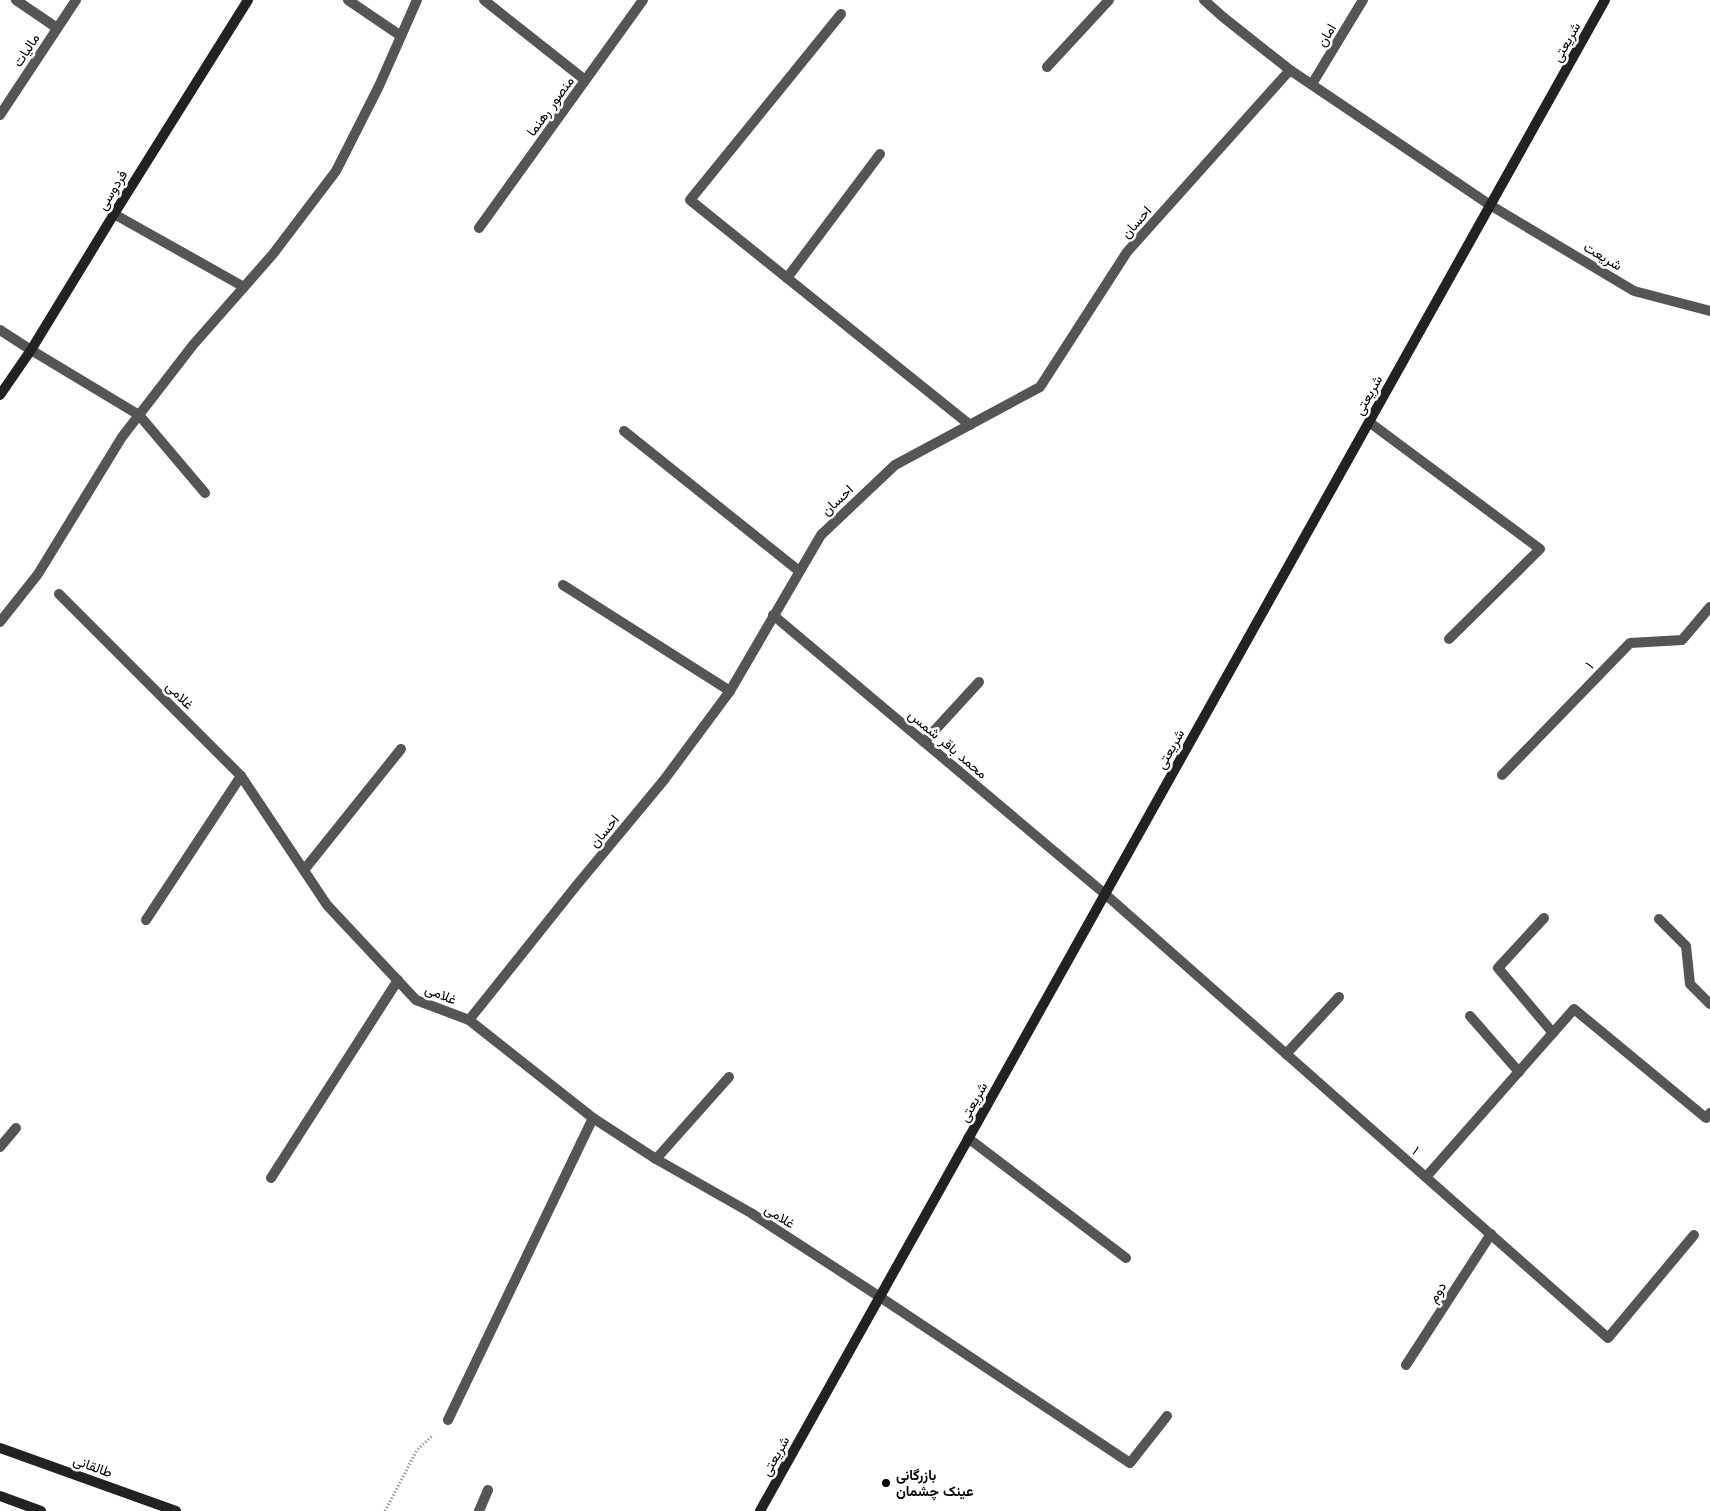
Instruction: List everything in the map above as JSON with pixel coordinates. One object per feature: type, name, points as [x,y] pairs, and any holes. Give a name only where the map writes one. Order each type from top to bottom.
[{"type":"street","points":[[16,0],[56,28]]},
{"type":"street","name":"مالیات","points":[[0,115],[76,0]]},
{"type":"street","name":"فردوسی","points":[[0,395],[31,350],[248,0]]},
{"type":"street","points":[[348,0],[401,36]]},
{"type":"street","points":[[0,622],[38,574],[122,437],[193,345],[273,254],[336,171],[380,86],[417,0]]},
{"type":"street","points":[[484,0],[586,80]]},
{"type":"street","name":"منصور رهنما","points":[[479,228],[642,0]]},
{"type":"street","points":[[1048,67],[1109,0]]},
{"type":"street","name":"شریعت","points":[[1204,0],[1290,70],[1490,205],[1634,291],[1710,311]]},
{"type":"street","name":"امان","points":[[1312,84],[1363,0]]},
{"type":"street","name":"شریعتی","points":[[760,1511],[1605,0]]},
{"type":"street","points":[[841,14],[690,200],[970,425]]},
{"type":"street","name":"احسان","points":[[469,1020],[664,780],[730,691],[821,534],[895,465],[1040,387],[1127,252],[1290,70]]},
{"type":"street","points":[[787,278],[880,154]]},
{"type":"street","points":[[114,214],[244,287]]},
{"type":"street","points":[[0,330],[139,415],[205,492]]},
{"type":"street","points":[[1369,422],[1540,549],[1449,639]]},
{"type":"street","points":[[624,431],[799,571]]},
{"type":"street","points":[[563,585],[730,691]]},
{"type":"street","name":"غلامی","points":[[59,594],[241,776],[327,905],[416,1000],[469,1020],[593,1118],[656,1159],[751,1213],[880,1296],[1130,1463],[1167,1416]]},
{"type":"street","name":"۱","points":[[1502,775],[1630,643],[1682,640],[1710,607]]},
{"type":"street","name":"محمد باقر شمس","points":[[773,615],[1105,894]]},
{"type":"street","points":[[924,742],[978,682]]},
{"type":"street","points":[[304,870],[401,749]]},
{"type":"street","points":[[146,920],[241,776]]},
{"type":"street","name":"۱","points":[[1105,894],[1608,1338],[1694,1235]]},
{"type":"street","points":[[1544,918],[1498,968],[1552,1033]]},
{"type":"street","points":[[1659,919],[1686,946],[1690,984],[1710,1004]]},
{"type":"street","points":[[271,1178],[398,980]]},
{"type":"street","points":[[1286,1054],[1338,997]]},
{"type":"street","points":[[1426,1177],[1574,1010],[1706,1118],[1710,1113]]},
{"type":"street","points":[[1470,1016],[1519,1072]]},
{"type":"street","points":[[656,1159],[729,1077]]},
{"type":"street","points":[[448,1420],[593,1118]]},
{"type":"street","points":[[0,1147],[16,1128]]},
{"type":"street","points":[[968,1138],[1126,1258]]},
{"type":"street","name":"دوم","points":[[1406,1365],[1491,1234]]},
{"type":"street","name":"طالقانی","points":[[0,1448],[176,1511]]},
{"type":"street","points":[[480,1511],[488,1490]]},
{"type":"street","points":[[0,1496],[41,1511]]},
{"type":"path","points":[[385,1511],[418,1450],[448,1420]]},
{"type":"place","name":"بازرگانی عینک چشمان","points":[[886,1483]]}]
